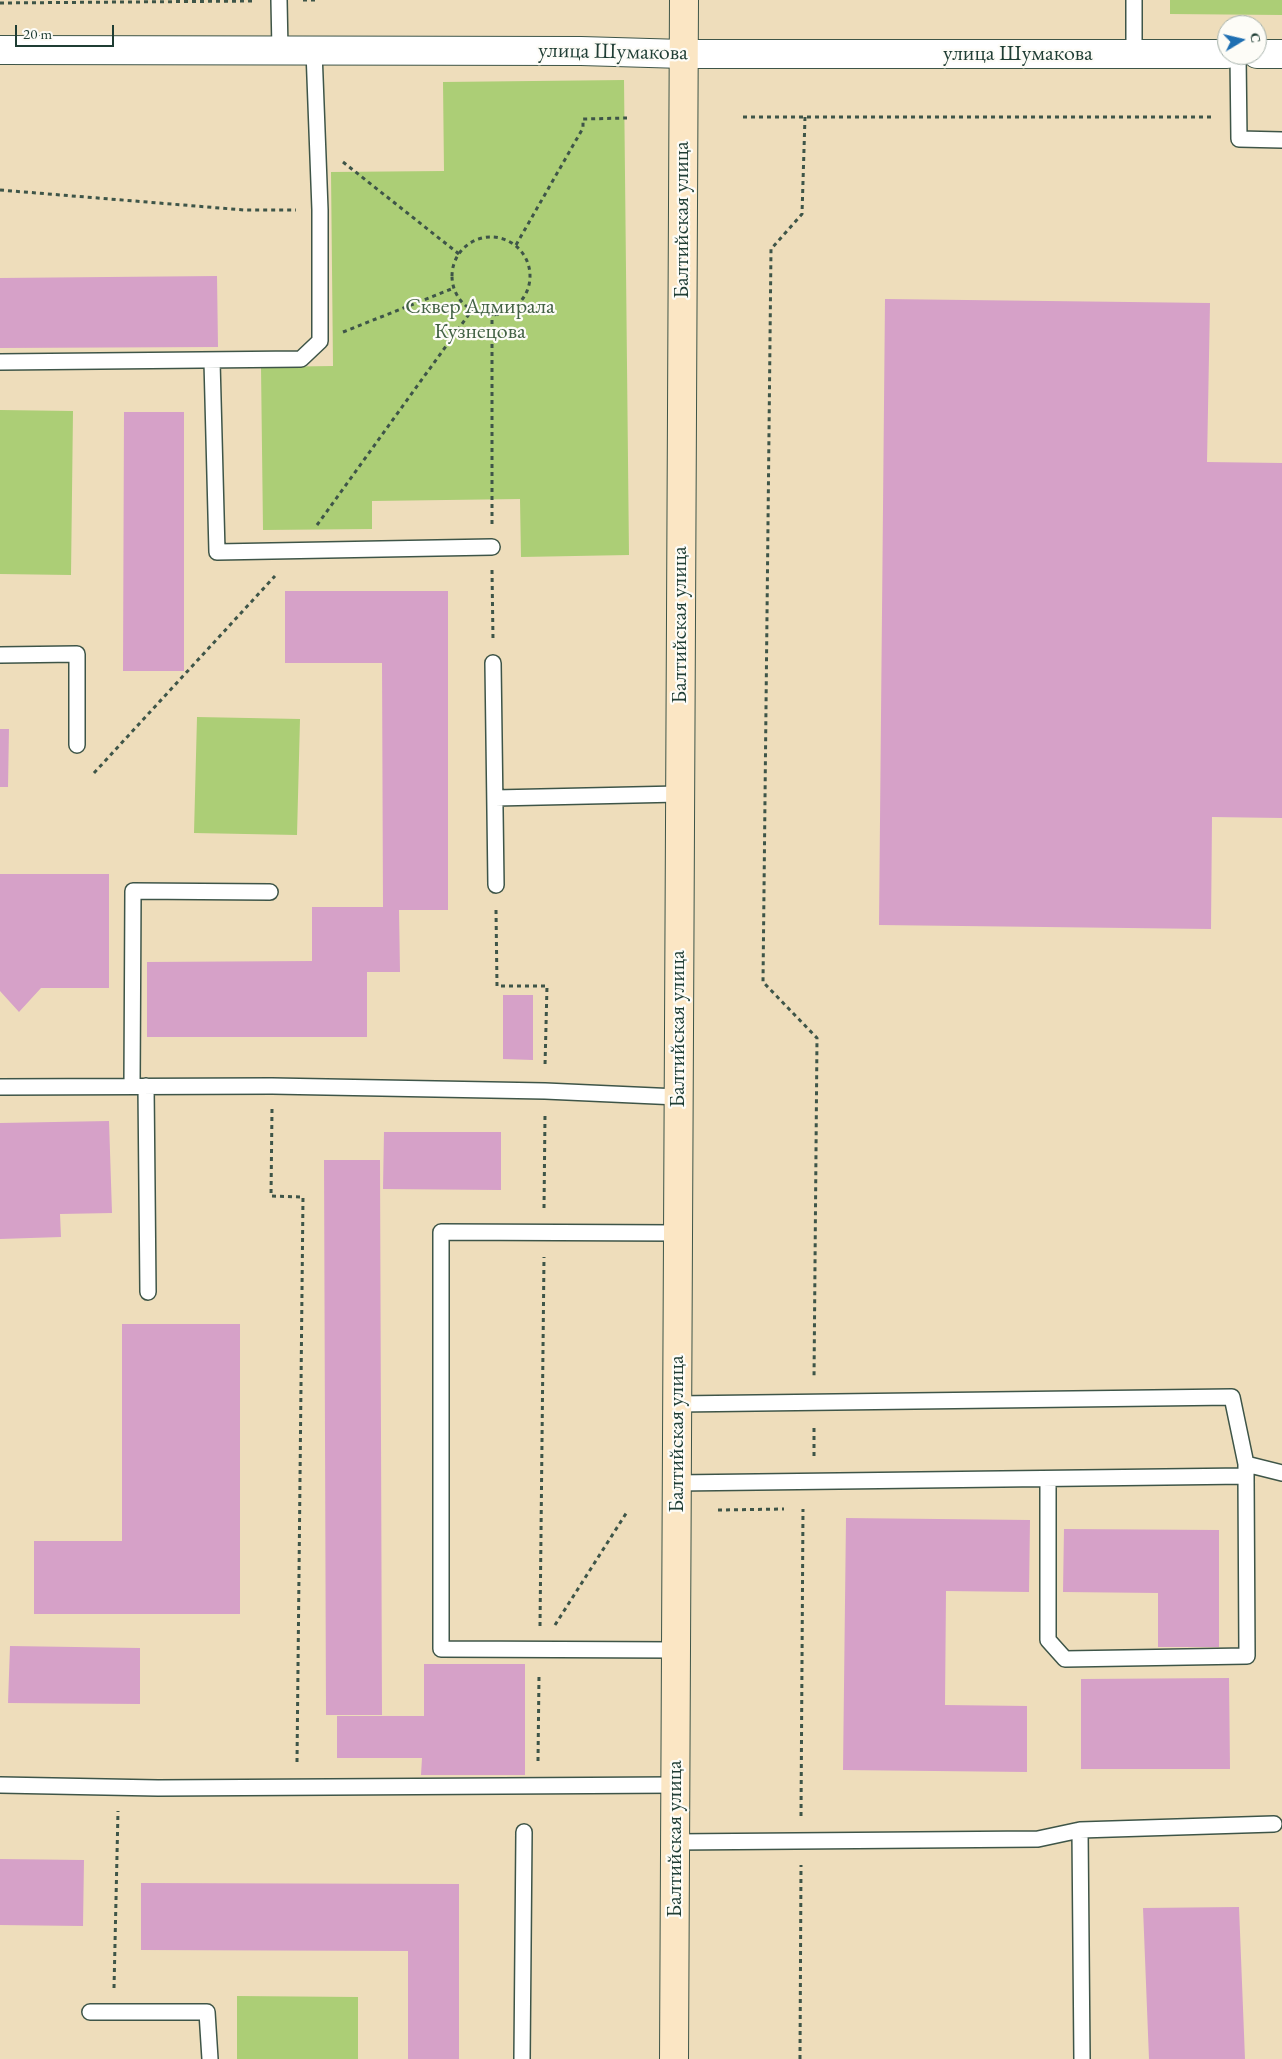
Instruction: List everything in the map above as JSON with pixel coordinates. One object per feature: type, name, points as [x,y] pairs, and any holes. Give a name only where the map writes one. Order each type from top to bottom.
[{"type":"main road","name":"Балтийская улица","points":[[674,2059],[684,0]]},
{"type":"street","name":"улица Шумакова","points":[[0,50],[581,51],[683,54],[1217,54]]},
{"type":"street","points":[[1267,54],[1282,54]]},
{"type":"lane","points":[[279,0],[280,50]]},
{"type":"lane","points":[[1134,0],[1134,54]]},
{"type":"lane","points":[[0,362],[301,359],[320,341],[320,210],[314,51]]},
{"type":"lane","points":[[1238,65],[1240,139],[1282,140]]},
{"type":"lane","points":[[212,361],[217,552],[492,547]]},
{"type":"lane","points":[[0,655],[77,654],[77,745]]},
{"type":"lane","points":[[493,663],[496,885]]},
{"type":"lane","points":[[495,798],[680,794]]},
{"type":"lane","points":[[148,1292],[132,891],[270,892]]},
{"type":"lane","points":[[0,1087],[272,1086],[545,1091],[678,1098]]},
{"type":"lane","points":[[676,1650],[441,1649],[442,1232],[678,1233]]},
{"type":"lane","points":[[677,1404],[1232,1397],[1246,1470],[1246,1656],[1065,1659],[1048,1640],[1048,1479]]},
{"type":"lane","points":[[676,1483],[1048,1479],[1246,1470],[1282,1473]]},
{"type":"lane","points":[[0,1785],[119,1788],[675,1785]]},
{"type":"lane","points":[[675,1842],[1038,1839],[1080,1830],[1274,1824]]},
{"type":"lane","points":[[1080,1830],[1082,2059]]},
{"type":"lane","points":[[522,2059],[524,1832]]},
{"type":"lane","points":[[90,2012],[207,2012],[210,2059]]},
{"type":"path","points":[[0,3],[318,0]]},
{"type":"path","points":[[743,117],[1239,117]]},
{"type":"path","points":[[800,2059],[803,1509],[810,1498],[814,1481],[817,1038],[763,982],[770,250],[802,214],[805,117]]},
{"type":"path","points":[[516,246],[583,128],[582,119],[627,118]]},
{"type":"path","points":[[317,142],[459,254]]},
{"type":"path","points":[[0,190],[244,210],[320,210]]},
{"type":"path","points":[[492,236],[504,239],[516,246],[524,255],[529,267],[530,280],[526,292],[519,303],[509,311],[484,314],[472,310],[462,302],[454,288],[452,278],[459,254],[468,245],[479,239],[492,236]]},
{"type":"path","points":[[320,341],[454,288]]},
{"type":"path","points":[[94,773],[300,549],[472,310]]},
{"type":"path","points":[[492,314],[493,663]]},
{"type":"path","points":[[496,885],[497,986],[547,986],[538,1775],[527,1785]]},
{"type":"path","points":[[272,1086],[271,1196],[302,1197],[297,1786]]},
{"type":"path","points":[[718,1510],[786,1509]]},
{"type":"path","points":[[795,1509],[803,1509]]},
{"type":"path","points":[[539,1650],[627,1512]]},
{"type":"path","points":[[114,2011],[119,1788]]},
{"type":"green space","points":[[1170,0],[1282,0],[1282,15],[1170,14]]},
{"type":"green space","name":"Сквер Адмирала Кузнецова","points":[[624,80],[629,555],[521,557],[520,499],[372,501],[372,529],[263,530],[261,367],[333,366],[331,172],[444,171],[443,82]]},
{"type":"green space","points":[[0,410],[73,411],[71,575],[0,574]]},
{"type":"green space","points":[[197,717],[300,719],[297,835],[194,833]]},
{"type":"green space","points":[[237,1996],[358,1997],[358,2059],[237,2059]]},
{"type":"building","points":[[217,276],[218,347],[0,348],[0,278]]},
{"type":"building","points":[[885,299],[1210,303],[1207,462],[1282,463],[1282,818],[1212,817],[1211,929],[879,925]]},
{"type":"building","points":[[124,412],[184,412],[184,671],[123,671]]},
{"type":"building","points":[[285,591],[448,591],[448,910],[399,910],[400,972],[367,972],[367,1037],[147,1037],[147,962],[312,961],[312,907],[383,907],[382,663],[285,663]]},
{"type":"building","points":[[0,729],[9,729],[8,787],[0,787]]},
{"type":"building","points":[[0,874],[109,874],[109,988],[41,988],[19,1012],[0,991]]},
{"type":"building","points":[[503,995],[533,995],[533,1060],[503,1059]]},
{"type":"building","points":[[109,1121],[112,1213],[60,1214],[61,1237],[0,1239],[0,1123]]},
{"type":"building","points":[[384,1132],[501,1132],[501,1190],[383,1189]]},
{"type":"building","points":[[324,1160],[380,1160],[382,1715],[326,1715]]},
{"type":"building","points":[[122,1324],[240,1324],[240,1614],[34,1614],[34,1541],[122,1541]]},
{"type":"building","points":[[846,1518],[1030,1520],[1029,1592],[946,1591],[945,1705],[1027,1706],[1027,1772],[843,1770]]},
{"type":"building","points":[[1064,1529],[1219,1530],[1219,1647],[1158,1647],[1158,1593],[1063,1592]]},
{"type":"building","points":[[10,1646],[140,1648],[140,1704],[8,1703]]},
{"type":"building","points":[[424,1664],[525,1664],[525,1775],[421,1775],[422,1758],[337,1758],[337,1716],[424,1716]]},
{"type":"building","points":[[1229,1678],[1230,1769],[1081,1769],[1081,1679]]},
{"type":"building","points":[[0,1859],[84,1860],[83,1926],[0,1925]]},
{"type":"building","points":[[141,1883],[459,1884],[459,2059],[408,2059],[408,1951],[141,1950]]},
{"type":"building","points":[[1239,1907],[1245,2059],[1149,2059],[1143,1908]]}]
